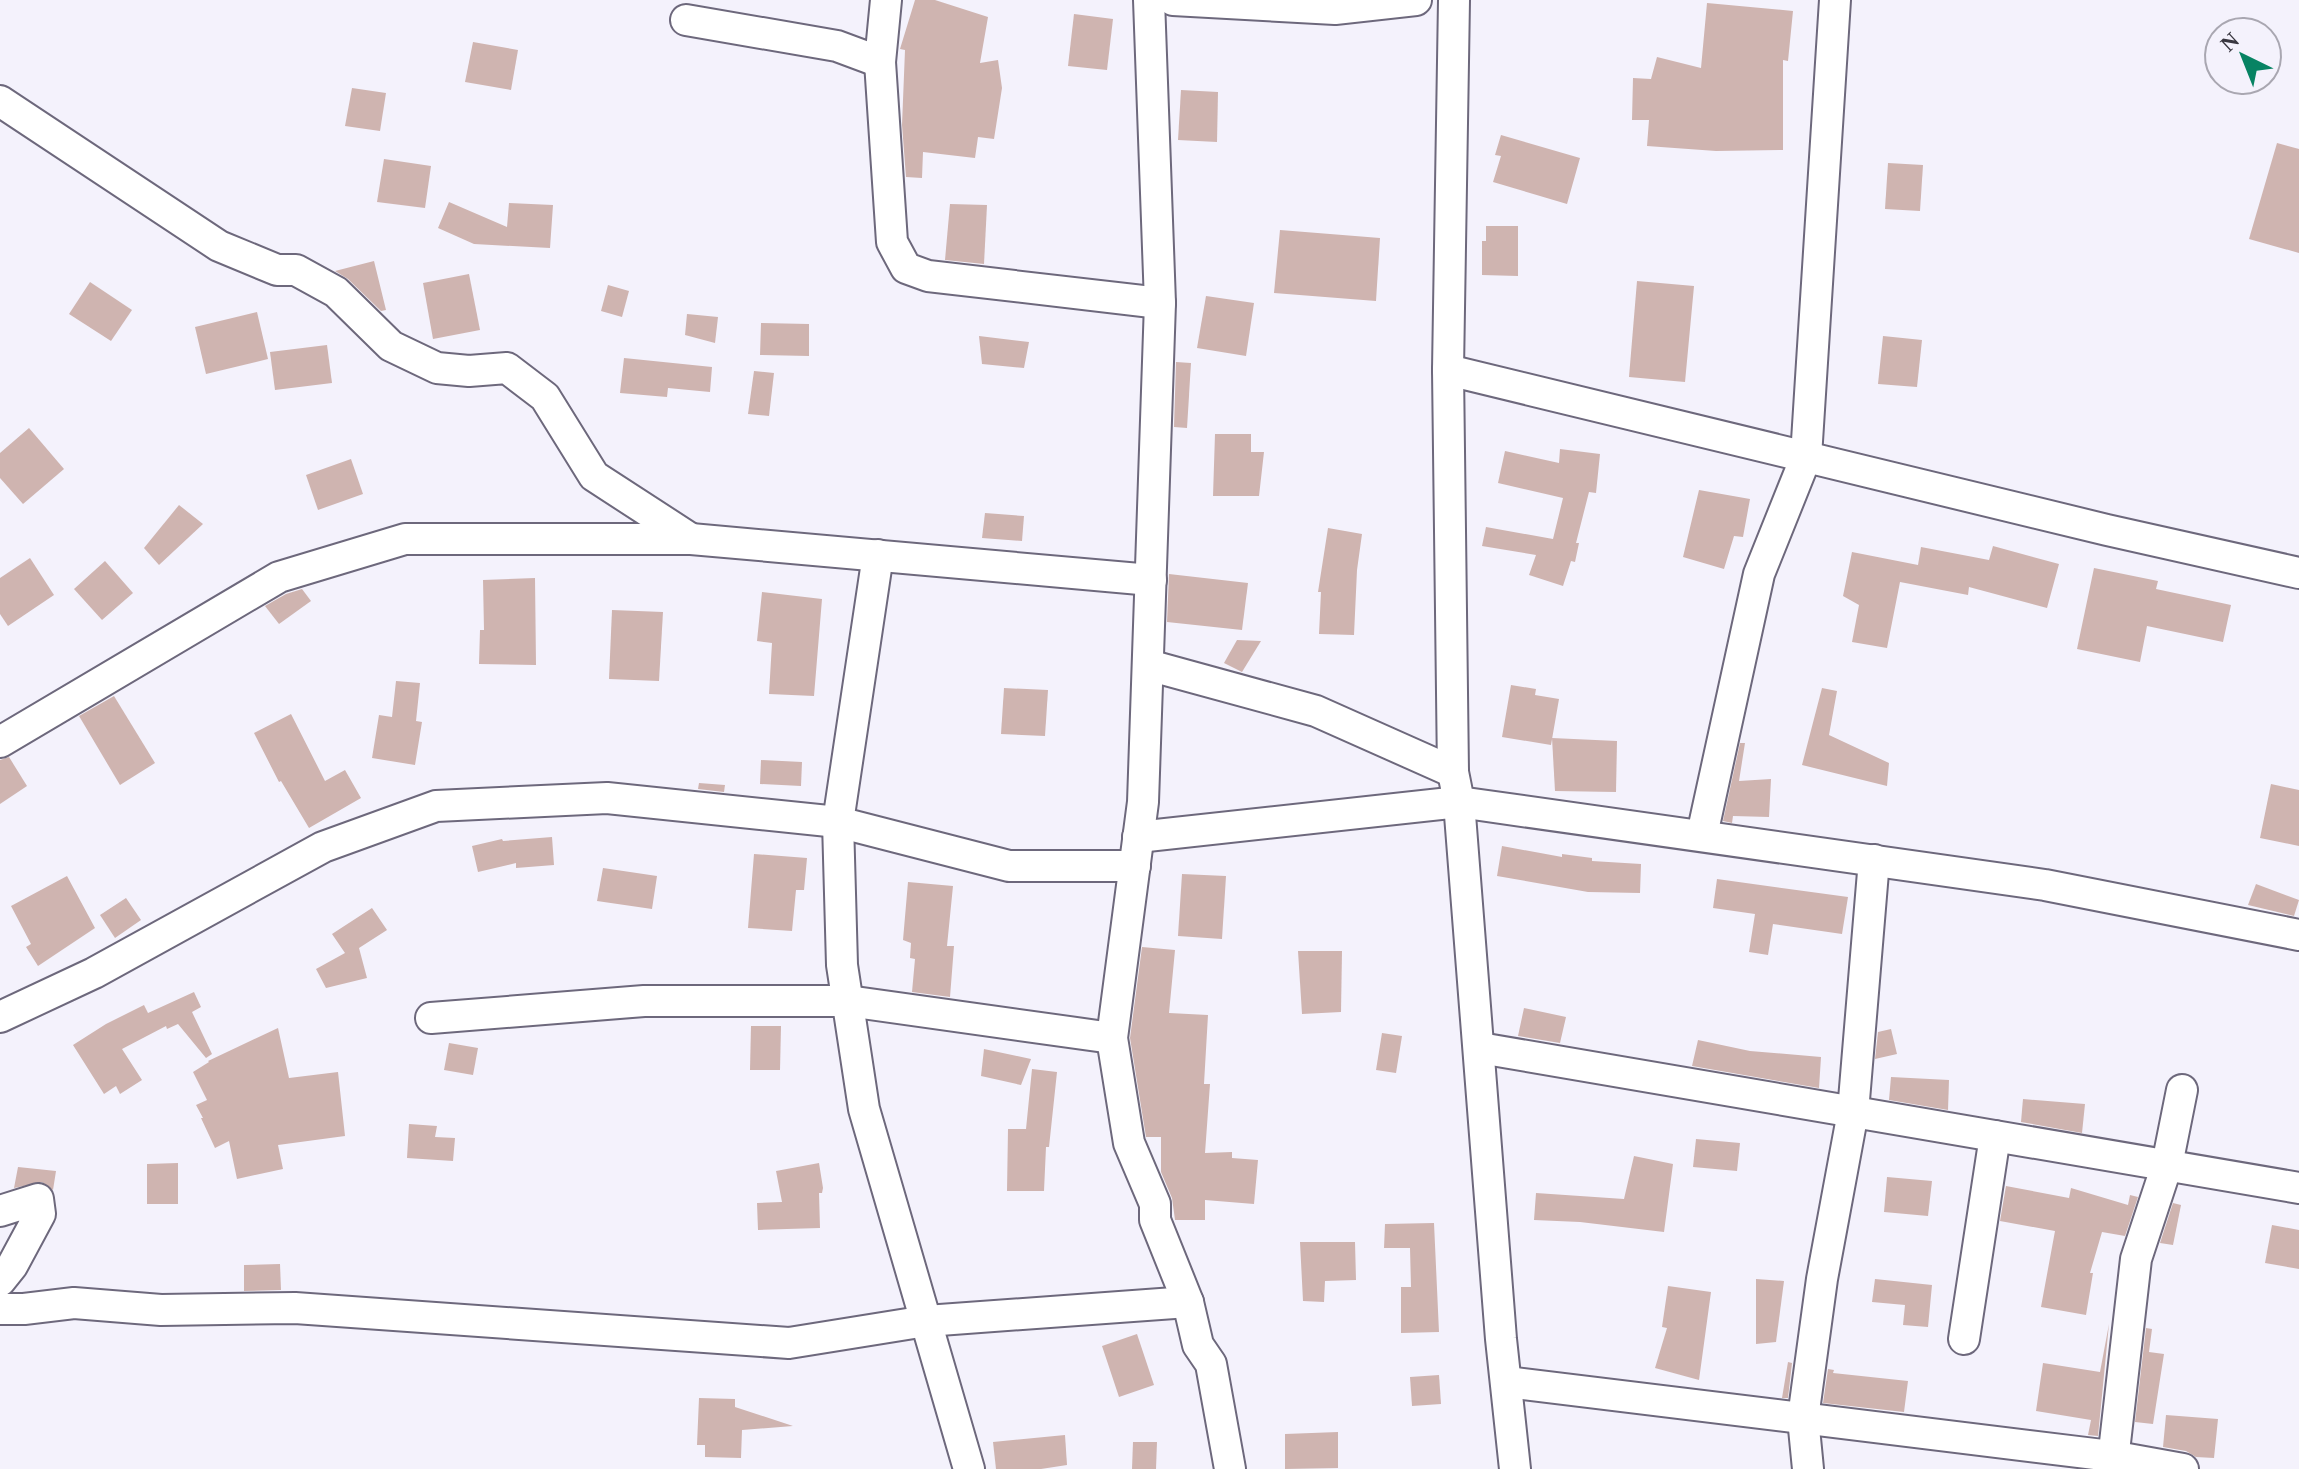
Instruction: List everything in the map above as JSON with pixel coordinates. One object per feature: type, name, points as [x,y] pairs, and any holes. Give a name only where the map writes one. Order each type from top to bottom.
[{"type":"street","points":[[886,0],[880,62],[892,242],[906,268],[928,276],[1160,303]]},
{"type":"street","points":[[1149,0],[1160,303],[1148,665],[1143,802],[1112,1038],[1129,1143],[1155,1204],[1155,1220],[1188,1302],[1198,1345],[1211,1364],[1230,1469]]},
{"type":"street","points":[[1173,0],[1335,9],[1416,0]]},
{"type":"street","points":[[1454,0],[1448,370],[1453,772],[1459,802],[1501,1339],[1515,1469]]},
{"type":"street","points":[[1702,835],[1759,574],[1806,457],[1835,0]]},
{"type":"street","points":[[686,20],[837,46],[880,62]]},
{"type":"street","points":[[0,101],[219,246],[277,270],[296,270],[336,292],[391,346],[437,368],[469,371],[507,368],[545,397],[594,476],[691,539]]},
{"type":"street","points":[[1448,370],[2107,530],[2299,573]]},
{"type":"street","points":[[0,742],[279,577],[405,539],[691,539],[1151,580]]},
{"type":"street","points":[[878,555],[838,822],[842,965],[864,1109],[969,1469]]},
{"type":"street","points":[[1148,665],[1316,711],[1453,772]]},
{"type":"street","points":[[0,1017],[94,973],[323,847],[436,806],[607,798],[838,822],[1009,866],[1137,852],[1459,802],[2045,885],[2299,935]]},
{"type":"street","points":[[1808,1469],[1803,1418],[1822,1279],[1853,1112],[1874,860]]},
{"type":"street","points":[[431,1018],[644,1001],[848,1001],[1112,1038]]},
{"type":"street","points":[[1480,1048],[2299,1188]]},
{"type":"street","points":[[2112,1462],[2136,1259],[2167,1165],[2182,1090]]},
{"type":"street","points":[[1964,1339],[1995,1136]]},
{"type":"street","points":[[0,1211],[38,1199],[40,1214],[12,1266],[0,1281]]},
{"type":"street","points":[[0,1309],[74,1303],[161,1310],[295,1308],[789,1343],[926,1321],[1188,1302]]},
{"type":"street","points":[[1507,1382],[2183,1469]]},
{"type":"building","points":[[915,0],[935,0],[988,17],[980,63],[998,60],[1002,88],[994,139],[978,137],[975,158],[923,152],[922,178],[906,177],[902,125],[905,50],[900,49]]},
{"type":"building","points":[[1707,3],[1793,11],[1788,61],[1783,60],[1783,150],[1716,151],[1647,146],[1649,120],[1632,120],[1633,78],[1651,79],[1657,57],[1701,68]]},
{"type":"building","points":[[1074,14],[1113,19],[1107,70],[1068,66]]},
{"type":"building","points":[[473,42],[518,50],[511,90],[465,82]]},
{"type":"building","points":[[352,88],[386,93],[380,131],[345,126]]},
{"type":"building","points":[[1181,90],[1218,92],[1217,142],[1178,140]]},
{"type":"building","points":[[1501,135],[1580,158],[1567,204],[1493,182],[1501,156],[1495,155]]},
{"type":"building","points":[[2277,143],[2299,149],[2299,253],[2249,239]]},
{"type":"building","points":[[384,159],[431,166],[425,208],[377,202]]},
{"type":"building","points":[[1888,163],[1923,165],[1920,211],[1885,209]]},
{"type":"building","points":[[449,202],[507,227],[509,203],[553,205],[550,248],[474,244],[438,228]]},
{"type":"building","points":[[950,204],[987,205],[984,264],[945,260]]},
{"type":"building","points":[[1486,226],[1518,226],[1518,276],[1482,275],[1482,241],[1486,241]]},
{"type":"building","points":[[1280,230],[1380,238],[1376,301],[1274,293]]},
{"type":"building","points":[[374,261],[386,310],[381,311],[348,279],[335,271]]},
{"type":"building","points":[[469,274],[480,330],[433,339],[423,283]]},
{"type":"building","points":[[1637,281],[1694,286],[1685,382],[1629,377]]},
{"type":"building","points":[[90,282],[132,310],[111,341],[69,314]]},
{"type":"building","points":[[608,285],[629,291],[622,317],[601,311]]},
{"type":"building","points":[[1206,296],[1254,303],[1246,356],[1197,348]]},
{"type":"building","points":[[257,312],[268,359],[206,374],[195,327]]},
{"type":"building","points":[[687,314],[718,317],[715,343],[685,335]]},
{"type":"building","points":[[761,323],[809,324],[809,356],[760,355]]},
{"type":"building","points":[[979,336],[1029,342],[1024,368],[982,364]]},
{"type":"building","points":[[1883,336],[1922,340],[1917,387],[1878,384]]},
{"type":"building","points":[[327,345],[332,383],[275,390],[270,352]]},
{"type":"building","points":[[624,358],[712,367],[710,392],[668,388],[667,397],[620,393]]},
{"type":"building","points":[[1176,362],[1191,363],[1187,428],[1174,427]]},
{"type":"building","points":[[754,371],[774,373],[769,416],[748,414]]},
{"type":"building","points":[[29,428],[64,469],[23,504],[0,478],[0,453]]},
{"type":"building","points":[[1215,434],[1251,434],[1251,452],[1264,452],[1259,496],[1213,496]]},
{"type":"building","points":[[1560,449],[1600,454],[1596,493],[1589,492],[1576,543],[1579,543],[1575,562],[1571,561],[1563,586],[1529,575],[1536,555],[1482,546],[1486,527],[1553,539],[1563,498],[1498,483],[1505,451],[1559,463]]},
{"type":"building","points":[[351,459],[363,494],[318,510],[306,475]]},
{"type":"building","points":[[1699,490],[1750,499],[1743,537],[1734,536],[1724,569],[1683,557]]},
{"type":"building","points":[[179,505],[203,524],[159,565],[144,548]]},
{"type":"building","points":[[985,513],[1024,516],[1022,541],[982,538]]},
{"type":"building","points":[[1328,528],[1362,534],[1354,635],[1319,634],[1321,592],[1318,592]]},
{"type":"building","points":[[1993,546],[2059,564],[2047,608],[1969,587],[1968,595],[1900,582],[1887,648],[1852,642],[1859,605],[1843,596],[1852,552],[1918,565],[1921,547],[1989,560]]},
{"type":"building","points":[[30,558],[54,595],[8,626],[0,614],[0,578]]},
{"type":"building","points":[[105,561],[133,593],[102,620],[74,589]]},
{"type":"building","points":[[2094,568],[2158,581],[2156,589],[2231,605],[2223,642],[2147,626],[2140,662],[2077,649]]},
{"type":"building","points":[[1169,574],[1248,583],[1242,630],[1167,622]]},
{"type":"building","points":[[535,578],[536,665],[479,664],[480,630],[484,630],[483,580]]},
{"type":"building","points":[[302,589],[311,601],[279,624],[265,606]]},
{"type":"building","points":[[762,592],[822,599],[814,696],[769,694],[772,643],[757,641]]},
{"type":"building","points":[[612,610],[663,612],[659,681],[609,679]]},
{"type":"building","points":[[1237,640],[1261,641],[1242,672],[1224,663]]},
{"type":"building","points":[[396,681],[420,683],[416,721],[422,722],[415,765],[372,758],[379,715],[392,717]]},
{"type":"building","points":[[1511,685],[1536,689],[1535,695],[1559,699],[1551,745],[1502,737]]},
{"type":"building","points":[[1004,688],[1048,690],[1045,736],[1001,734]]},
{"type":"building","points":[[1822,688],[1837,691],[1829,735],[1889,763],[1887,786],[1802,765]]},
{"type":"building","points":[[114,696],[155,763],[120,785],[79,716]]},
{"type":"building","points":[[291,714],[325,781],[345,770],[361,798],[309,828],[279,782],[254,733]]},
{"type":"building","points":[[1552,738],[1617,741],[1616,792],[1555,791]]},
{"type":"building","points":[[1740,743],[1745,743],[1739,781],[1771,779],[1769,817],[1733,816],[1732,823],[1723,821]]},
{"type":"building","points":[[9,757],[27,786],[0,804],[0,760]]},
{"type":"building","points":[[761,760],[802,762],[801,786],[760,784]]},
{"type":"building","points":[[699,783],[725,785],[724,792],[698,789]]},
{"type":"building","points":[[2271,784],[2299,790],[2299,846],[2260,838]]},
{"type":"building","points":[[552,837],[554,865],[516,868],[516,863],[478,872],[472,846],[502,839]]},
{"type":"building","points":[[1502,846],[1562,857],[1562,854],[1592,858],[1592,861],[1641,864],[1640,893],[1588,892],[1497,876]]},
{"type":"building","points":[[754,854],[807,858],[804,890],[796,890],[792,931],[748,928]]},
{"type":"building","points":[[603,868],[657,876],[652,909],[597,901]]},
{"type":"building","points":[[1182,874],[1226,876],[1222,939],[1178,936]]},
{"type":"building","points":[[67,876],[95,928],[38,966],[26,947],[31,944],[11,906]]},
{"type":"building","points":[[1717,879],[1848,897],[1842,934],[1773,924],[1768,955],[1749,952],[1755,914],[1713,908]]},
{"type":"building","points":[[908,882],[953,886],[947,946],[954,946],[950,997],[912,992],[915,959],[910,958],[911,943],[903,940]]},
{"type":"building","points":[[2256,884],[2299,900],[2294,916],[2248,905]]},
{"type":"building","points":[[126,898],[141,920],[115,938],[100,915]]},
{"type":"building","points":[[372,908],[387,930],[359,948],[367,978],[326,988],[316,969],[345,953],[332,934]]},
{"type":"building","points":[[1142,947],[1175,950],[1169,1013],[1208,1015],[1204,1084],[1210,1084],[1205,1153],[1232,1152],[1232,1158],[1258,1160],[1254,1204],[1205,1200],[1205,1220],[1175,1220],[1172,1198],[1161,1172],[1161,1137],[1146,1137],[1130,1038]]},
{"type":"building","points":[[1298,951],[1342,951],[1341,1012],[1302,1014]]},
{"type":"building","points":[[194,992],[201,1007],[192,1012],[212,1054],[206,1058],[178,1024],[167,1029],[166,1026],[122,1049],[142,1080],[120,1094],[116,1086],[104,1094],[73,1045],[144,1005],[148,1013]]},
{"type":"building","points":[[1524,1008],[1566,1017],[1560,1043],[1518,1036]]},
{"type":"building","points":[[751,1026],[781,1026],[780,1070],[750,1070]]},
{"type":"building","points":[[278,1028],[289,1078],[338,1072],[345,1136],[278,1145],[283,1169],[237,1179],[229,1141],[215,1148],[201,1118],[196,1105],[207,1100],[193,1072],[208,1061]]},
{"type":"building","points":[[1891,1029],[1897,1054],[1875,1059],[1878,1032]]},
{"type":"building","points":[[1382,1033],[1402,1036],[1396,1073],[1376,1070]]},
{"type":"building","points":[[1698,1040],[1750,1051],[1821,1057],[1819,1088],[1692,1066]]},
{"type":"building","points":[[449,1043],[478,1048],[473,1075],[444,1070]]},
{"type":"building","points":[[984,1049],[1031,1059],[1021,1085],[981,1076]]},
{"type":"building","points":[[1032,1069],[1057,1072],[1049,1147],[1046,1147],[1044,1191],[1007,1191],[1008,1129],[1026,1129]]},
{"type":"building","points":[[1891,1077],[1949,1080],[1948,1110],[1889,1100]]},
{"type":"building","points":[[2023,1099],[2085,1104],[2082,1133],[2021,1122]]},
{"type":"building","points":[[409,1124],[437,1126],[435,1137],[455,1138],[453,1161],[407,1158]]},
{"type":"building","points":[[1696,1139],[1740,1143],[1737,1171],[1693,1167]]},
{"type":"building","points":[[1634,1156],[1673,1164],[1664,1232],[1534,1220],[1536,1193],[1624,1199]]},
{"type":"building","points":[[178,1163],[178,1204],[147,1204],[147,1164]]},
{"type":"building","points":[[819,1163],[823,1188],[819,1193],[820,1228],[758,1230],[757,1203],[782,1202],[776,1171]]},
{"type":"building","points":[[18,1167],[56,1171],[53,1190],[42,1182],[14,1188]]},
{"type":"building","points":[[1887,1177],[1932,1181],[1928,1216],[1884,1212]]},
{"type":"building","points":[[2006,1186],[2069,1198],[2071,1188],[2128,1205],[2130,1195],[2138,1197],[2125,1236],[2102,1232],[2090,1273],[2093,1273],[2086,1315],[2041,1307],[2055,1231],[2000,1221]]},
{"type":"building","points":[[2173,1203],[2181,1205],[2173,1245],[2160,1243]]},
{"type":"building","points":[[1434,1223],[1439,1332],[1401,1333],[1401,1287],[1411,1287],[1410,1248],[1384,1248],[1385,1224]]},
{"type":"building","points":[[2272,1225],[2299,1230],[2299,1269],[2265,1263]]},
{"type":"building","points":[[1300,1242],[1355,1242],[1356,1280],[1325,1281],[1324,1302],[1303,1301]]},
{"type":"building","points":[[280,1264],[281,1290],[244,1291],[244,1265]]},
{"type":"building","points":[[1756,1279],[1784,1281],[1776,1342],[1756,1344]]},
{"type":"building","points":[[1875,1279],[1932,1285],[1928,1327],[1903,1325],[1905,1305],[1872,1302]]},
{"type":"building","points":[[1668,1286],[1711,1292],[1699,1380],[1655,1368],[1667,1328],[1662,1327]]},
{"type":"building","points":[[2109,1324],[2098,1436],[2088,1435],[2091,1420],[2036,1411],[2043,1363],[2100,1372]]},
{"type":"building","points":[[2146,1328],[2152,1329],[2149,1352],[2164,1354],[2153,1424],[2135,1422]]},
{"type":"building","points":[[1137,1334],[1154,1385],[1119,1397],[1102,1346]]},
{"type":"building","points":[[1788,1362],[1792,1363],[1788,1398],[1782,1398]]},
{"type":"building","points":[[1828,1369],[1834,1370],[1833,1373],[1908,1381],[1904,1412],[1823,1403]]},
{"type":"building","points":[[1439,1375],[1441,1404],[1412,1406],[1410,1377]]},
{"type":"building","points":[[699,1398],[735,1399],[735,1407],[793,1426],[742,1430],[741,1458],[705,1457],[705,1445],[697,1445]]},
{"type":"building","points":[[2166,1415],[2218,1419],[2214,1458],[2196,1457],[2186,1451],[2163,1447]]},
{"type":"building","points":[[1338,1432],[1338,1468],[1285,1469],[1285,1434]]},
{"type":"building","points":[[1065,1435],[1067,1465],[1041,1469],[996,1469],[993,1442]]},
{"type":"building","points":[[1133,1442],[1157,1442],[1156,1469],[1132,1469]]}]
